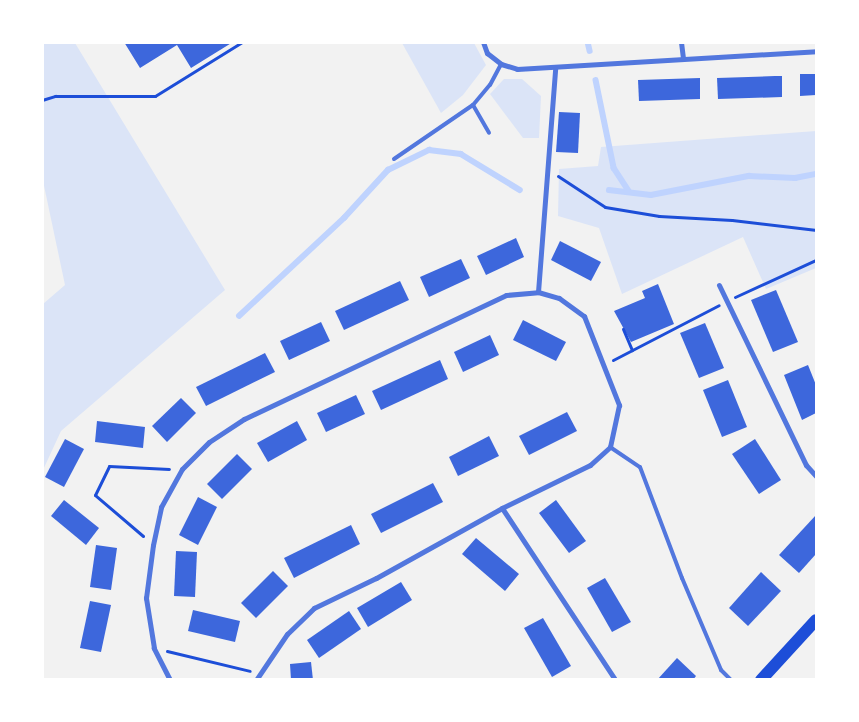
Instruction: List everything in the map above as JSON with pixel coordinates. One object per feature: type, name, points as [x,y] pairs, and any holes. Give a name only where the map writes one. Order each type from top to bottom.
[{"type":"main road","points":[[761,680],[816,620]]},
{"type":"street","points":[[483,42],[487,53],[500,64],[517,69],[555,69],[816,51]]},
{"type":"street","points":[[681,42],[683,59]]},
{"type":"street","points":[[538,292],[555,69]]},
{"type":"street","points":[[719,285],[806,465],[816,476]]},
{"type":"street","points":[[170,680],[154,648],[146,598],[153,545],[161,507],[182,469],[209,442],[244,419],[506,295],[538,292],[559,298],[584,316],[605,364],[619,405],[610,447],[590,465],[502,508],[376,578],[314,608],[287,634],[256,680]]},
{"type":"street","points":[[502,508],[614,678]]},
{"type":"lane","points":[[394,159],[473,105],[490,85],[500,64]]},
{"type":"lane","points":[[473,105],[489,133]]},
{"type":"lane","points":[[610,447],[640,466],[721,670],[731,680]]},
{"type":"path","points":[[42,100],[55,96],[155,96],[242,42]]},
{"type":"path","points":[[548,168],[605,207],[659,216],[732,220],[816,230]]},
{"type":"path","points":[[605,364],[726,301],[816,260]]},
{"type":"path","points":[[623,329],[632,350]]},
{"type":"path","points":[[153,545],[95,495],[109,466],[182,469]]},
{"type":"path","points":[[154,648],[261,673]]},
{"type":"shaded area","points":[[43,43],[75,43],[225,290],[61,431],[43,470],[43,304],[65,285],[43,181]]},
{"type":"shaded area","points":[[402,43],[474,43],[486,65],[463,95],[441,113]]},
{"type":"shaded area","points":[[504,79],[522,79],[541,96],[539,138],[523,138],[490,94]]},
{"type":"shaded area","points":[[816,131],[816,268],[766,289],[743,237],[622,294],[599,228],[558,216],[559,169],[598,166],[601,147]]},
{"type":"building","points":[[124,42],[233,42],[191,68],[177,45],[140,68]]},
{"type":"building","points":[[800,74],[816,74],[816,95],[800,96]]},
{"type":"building","points":[[782,76],[782,97],[718,99],[717,78]]},
{"type":"building","points":[[700,78],[700,99],[639,101],[638,80]]},
{"type":"building","points":[[559,112],[580,113],[578,153],[556,152]]},
{"type":"building","points":[[516,238],[524,257],[486,275],[477,256]]},
{"type":"building","points":[[560,241],[601,262],[591,281],[551,260]]},
{"type":"building","points":[[461,259],[470,278],[429,297],[420,277]]},
{"type":"building","points":[[400,281],[409,300],[344,330],[335,311]]},
{"type":"building","points":[[658,284],[674,324],[631,342],[614,311],[645,298],[642,291]]},
{"type":"building","points":[[776,290],[798,342],[773,352],[751,300]]},
{"type":"building","points":[[523,320],[566,342],[556,361],[513,340]]},
{"type":"building","points":[[321,322],[330,341],[289,360],[280,341]]},
{"type":"building","points":[[705,323],[724,368],[699,378],[680,333]]},
{"type":"building","points":[[490,335],[499,355],[463,372],[454,352]]},
{"type":"building","points":[[265,353],[275,372],[206,406],[196,387]]},
{"type":"building","points":[[440,360],[448,379],[381,410],[372,391]]},
{"type":"building","points":[[808,365],[816,385],[816,413],[802,420],[784,375]]},
{"type":"building","points":[[728,380],[747,427],[722,437],[703,390]]},
{"type":"building","points":[[356,395],[365,414],[326,432],[317,413]]},
{"type":"building","points":[[181,398],[196,413],[167,442],[152,426]]},
{"type":"building","points":[[567,412],[577,431],[529,455],[519,436]]},
{"type":"building","points":[[97,421],[145,427],[143,448],[95,442]]},
{"type":"building","points":[[297,421],[307,440],[268,462],[257,443]]},
{"type":"building","points":[[489,436],[499,456],[458,476],[449,457]]},
{"type":"building","points":[[65,439],[84,449],[64,487],[45,477]]},
{"type":"building","points":[[755,439],[781,480],[759,494],[732,454]]},
{"type":"building","points":[[237,454],[252,469],[222,499],[207,484]]},
{"type":"building","points":[[433,483],[443,502],[381,533],[371,514]]},
{"type":"building","points":[[198,497],[217,507],[198,545],[179,535]]},
{"type":"building","points":[[64,500],[99,528],[86,545],[51,516]]},
{"type":"building","points":[[556,500],[586,541],[569,553],[539,513]]},
{"type":"building","points":[[816,515],[816,554],[799,573],[779,555]]},
{"type":"building","points":[[351,525],[360,544],[294,578],[284,558]]},
{"type":"building","points":[[476,538],[519,574],[505,591],[462,554]]},
{"type":"building","points":[[96,545],[117,548],[111,590],[90,587]]},
{"type":"building","points":[[176,551],[197,552],[195,597],[174,596]]},
{"type":"building","points":[[273,571],[288,586],[256,618],[241,603]]},
{"type":"building","points":[[761,572],[781,591],[748,626],[729,608]]},
{"type":"building","points":[[605,578],[631,622],[612,632],[587,588]]},
{"type":"building","points":[[401,582],[412,600],[368,627],[357,608]]},
{"type":"building","points":[[90,601],[111,605],[101,652],[80,648]]},
{"type":"building","points":[[193,610],[240,621],[235,642],[188,631]]},
{"type":"building","points":[[349,611],[361,629],[319,658],[307,640]]},
{"type":"building","points":[[543,618],[571,666],[552,677],[524,628]]},
{"type":"building","points":[[677,658],[696,676],[693,680],[657,680]]},
{"type":"building","points":[[311,662],[313,680],[291,680],[290,664]]},
{"type":"waterway","points":[[588,42],[590,51]]},
{"type":"waterway","points":[[596,80],[614,168],[629,191]]},
{"type":"waterway","points":[[239,316],[344,218],[388,170],[429,150],[461,154],[520,190]]},
{"type":"waterway","points":[[609,190],[651,195],[749,176],[795,178],[816,174]]}]
